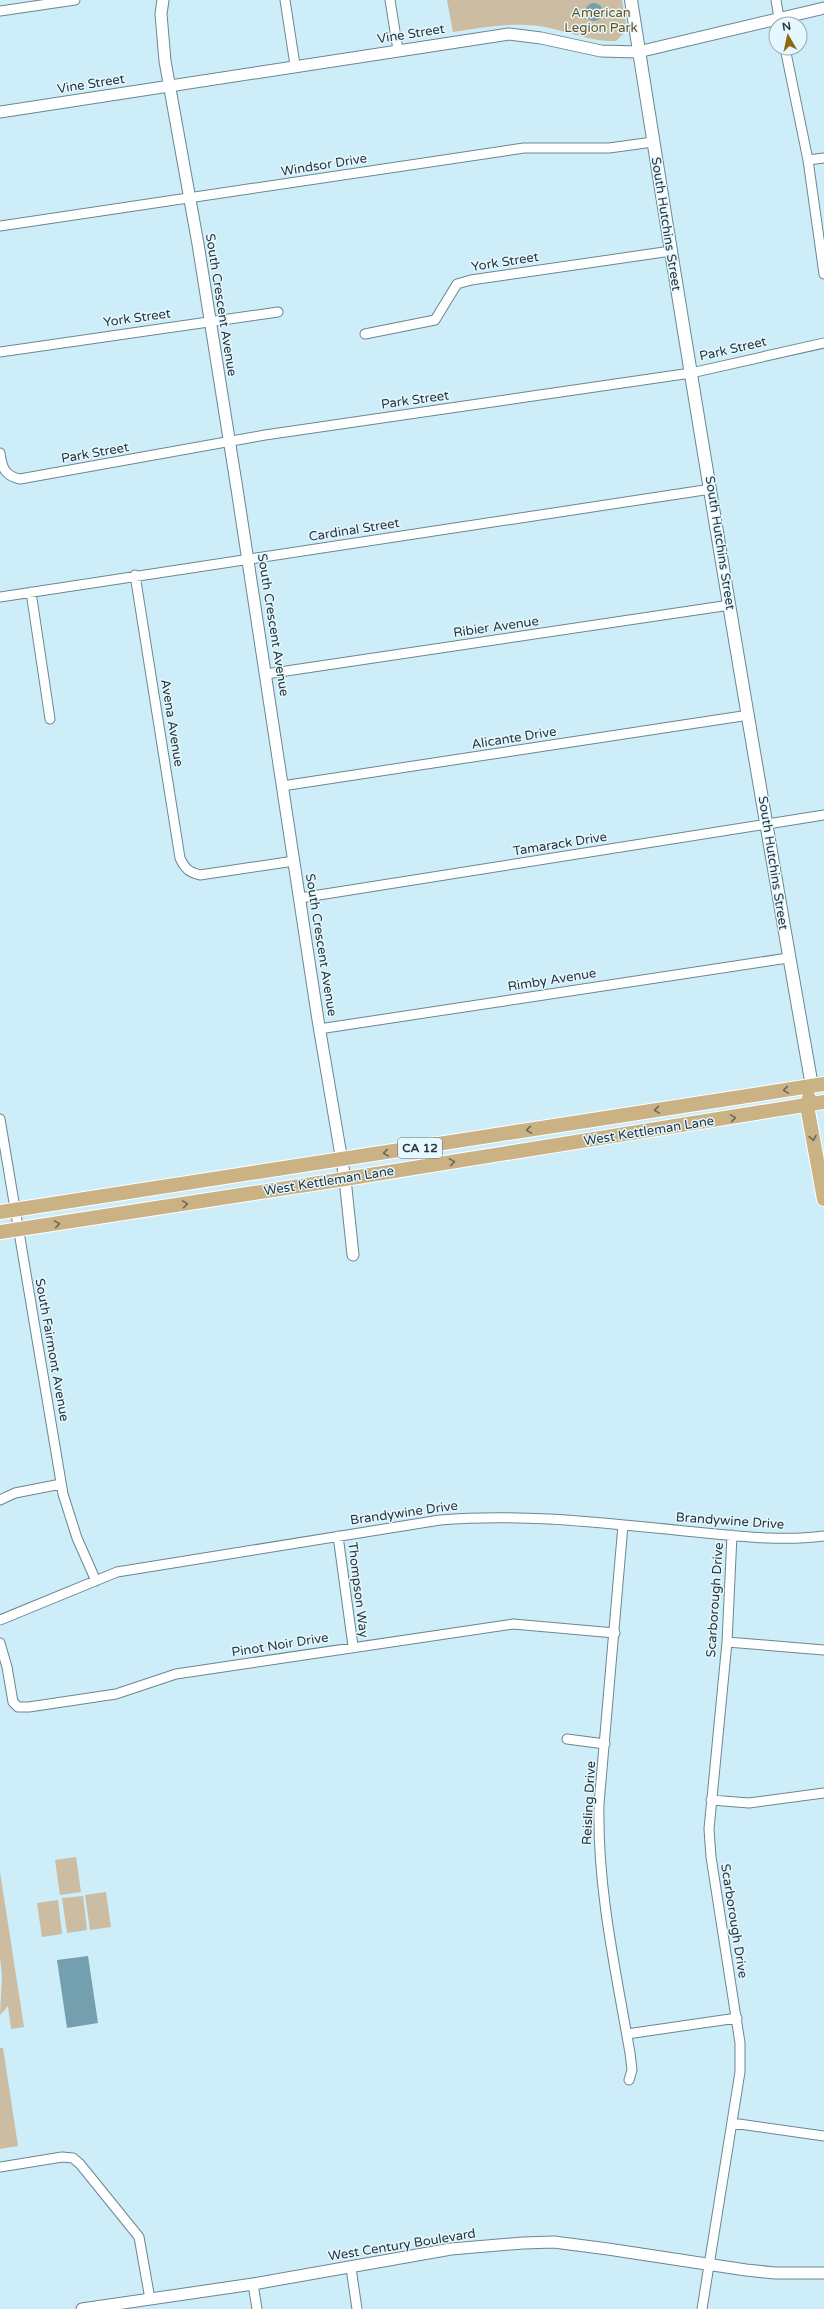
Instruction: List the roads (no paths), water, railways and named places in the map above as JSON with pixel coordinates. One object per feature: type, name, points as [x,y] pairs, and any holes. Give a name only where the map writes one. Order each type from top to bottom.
[{"type":"main road","name":"South Hutchins Street","points":[[631,0],[670,251],[749,715],[788,958],[818,1085],[807,1106],[824,1200]]},
{"type":"main road","points":[[818,1085],[824,1098]]},
{"type":"main road","name":"West Kettleman Lane","points":[[0,1212],[818,1085]]},
{"type":"main road","name":"West Kettleman Lane","points":[[0,1232],[345,1179],[807,1106],[824,1102]]},
{"type":"main road","points":[[595,1139],[610,1125],[628,1115]]},
{"type":"street","points":[[0,11],[75,0]]},
{"type":"street","name":"South Crescent Avenue","points":[[164,0],[161,30],[169,86],[198,244],[209,321],[230,441],[319,1028],[340,1160],[345,1179],[353,1255]]},
{"type":"street","points":[[285,0],[295,65]]},
{"type":"street","points":[[390,0],[398,50]]},
{"type":"street","points":[[776,0],[779,16]]},
{"type":"street","name":"Vine Street","points":[[797,16],[824,8]]},
{"type":"street","name":"Vine Street","points":[[0,112],[295,65],[510,34],[541,38],[601,50],[638,52],[768,24]]},
{"type":"street","points":[[787,56],[808,160],[824,274]]},
{"type":"street","name":"Windsor Drive","points":[[0,226],[524,148],[609,148],[653,142]]},
{"type":"street","points":[[808,160],[824,158]]},
{"type":"street","name":"York Street","points":[[365,334],[435,320],[457,284],[464,282],[670,251]]},
{"type":"street","name":"York Street","points":[[0,352],[278,312]]},
{"type":"street","name":"Park Street","points":[[0,453],[2,466],[9,475],[20,479],[230,441],[691,372],[824,343]]},
{"type":"street","name":"Cardinal Street","points":[[0,597],[135,575],[248,560],[711,489]]},
{"type":"street","name":"Avena Avenue","points":[[135,575],[180,858],[189,872],[200,875],[294,861]]},
{"type":"street","points":[[31,592],[50,719]]},
{"type":"street","name":"Ribier Avenue","points":[[266,674],[730,605]]},
{"type":"street","name":"Alicante Drive","points":[[282,786],[749,715]]},
{"type":"street","name":"Tamarack Drive","points":[[300,898],[824,815]]},
{"type":"street","name":"Rimby Avenue","points":[[319,1028],[788,958]]},
{"type":"street","name":"South Fairmont Avenue","points":[[0,1119],[61,1484],[77,1538],[96,1581]]},
{"type":"street","points":[[0,1500],[15,1493],[61,1484]]},
{"type":"street","name":"Brandywine Drive","points":[[0,1620],[117,1572],[440,1520],[490,1516],[623,1525],[786,1539],[824,1536]]},
{"type":"street","name":"Reisling Drive","points":[[623,1525],[615,1633],[599,1804],[598,1843],[601,1873],[632,2070],[629,2080]]},
{"type":"street","name":"Scarborough Drive","points":[[702,2309],[740,2072],[740,2042],[737,2018],[711,1856],[709,1829],[726,1642],[732,1535]]},
{"type":"street","name":"Thompson Way","points":[[338,1536],[352,1646]]},
{"type":"street","name":"Pinot Noir Drive","points":[[0,1643],[7,1667],[13,1702],[18,1707],[29,1708],[116,1694],[176,1674],[352,1646],[513,1624],[615,1633]]},
{"type":"street","points":[[726,1642],[824,1650]]},
{"type":"street","points":[[567,1739],[605,1744]]},
{"type":"street","points":[[711,1800],[749,1803],[824,1793]]},
{"type":"street","points":[[627,2034],[737,2018]]},
{"type":"street","points":[[732,2123],[824,2136]]},
{"type":"street","points":[[0,2167],[62,2157],[73,2158],[80,2164],[139,2237],[150,2298]]},
{"type":"street","name":"West Century Boulevard","points":[[82,2309],[253,2284],[351,2268],[451,2249],[554,2242],[708,2265],[775,2273],[824,2273]]},
{"type":"street","points":[[351,2268],[357,2309]]},
{"type":"street","points":[[253,2284],[257,2309]]},
{"type":"water","points":[[594,3],[600,6],[603,12],[600,18],[594,21],[588,18],[585,12],[588,6]]},
{"type":"water","points":[[88,1956],[98,2023],[67,2028],[57,1960]]},
{"type":"park label","name":"American Legion Park","points":[[601,20]]}]
